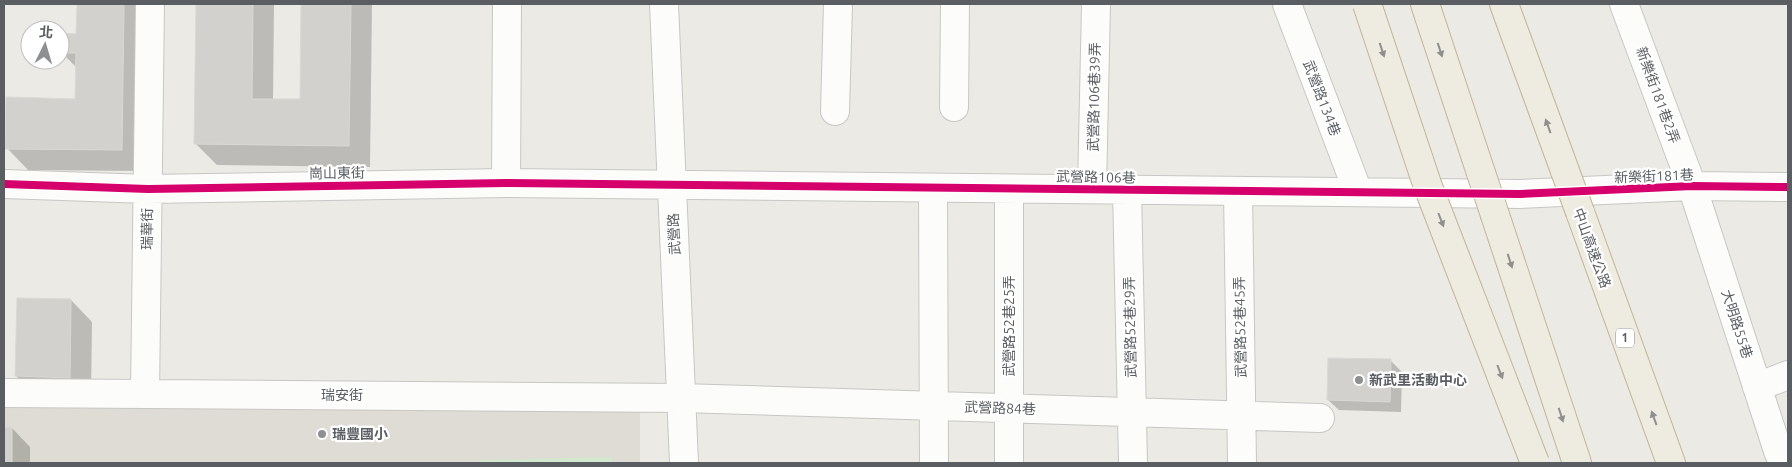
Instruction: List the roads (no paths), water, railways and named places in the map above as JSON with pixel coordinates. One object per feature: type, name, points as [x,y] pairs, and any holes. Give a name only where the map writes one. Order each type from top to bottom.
[{"type":"highway","points":[[1367,4],[1427,184],[1535,463]]},
{"type":"highway","points":[[1425,4],[1577,463]]},
{"type":"highway","name":"中山高速公路","points":[[1504,4],[1671,463]]},
{"type":"street","name":"瑞華街","points":[[145,394],[150,4]]},
{"type":"street","points":[[506,183],[507,4]]},
{"type":"street","name":"武營路","points":[[664,4],[684,463]]},
{"type":"street","points":[[835,110],[838,4]]},
{"type":"street","points":[[954,106],[955,4]]},
{"type":"street","name":"武營路106巷39弄","points":[[1092,190],[1096,4]]},
{"type":"street","name":"武營路134巷","points":[[1287,4],[1358,192]]},
{"type":"street","name":"新樂街181巷2弄","points":[[1624,4],[1692,186]]},
{"type":"street","name":"崗山東街","points":[[4,184],[148,189],[506,183],[672,185]]},
{"type":"street","name":"武營路106巷","points":[[672,185],[1520,194]]},
{"type":"street","name":"新樂街181巷","points":[[1520,194],[1692,186],[1788,188]]},
{"type":"street","name":"大明路55巷","points":[[1692,186],[1779,454],[1788,454]]},
{"type":"street","points":[[933,188],[934,463]]},
{"type":"street","name":"武營路52巷25弄","points":[[1009,189],[1009,463]]},
{"type":"street","name":"武營路52巷29弄","points":[[1127,190],[1134,463]]},
{"type":"street","name":"武營路52巷45弄","points":[[1238,191],[1242,463]]},
{"type":"street","points":[[1757,387],[1788,375]]},
{"type":"street","name":"瑞安街","points":[[4,393],[681,398]]},
{"type":"street","name":"武營路84巷","points":[[681,398],[1320,418]]},
{"type":"place","name":"新武里活動中心","points":[[1359,380]]},
{"type":"place","name":"瑞豐國小","points":[[322,434]]}]
